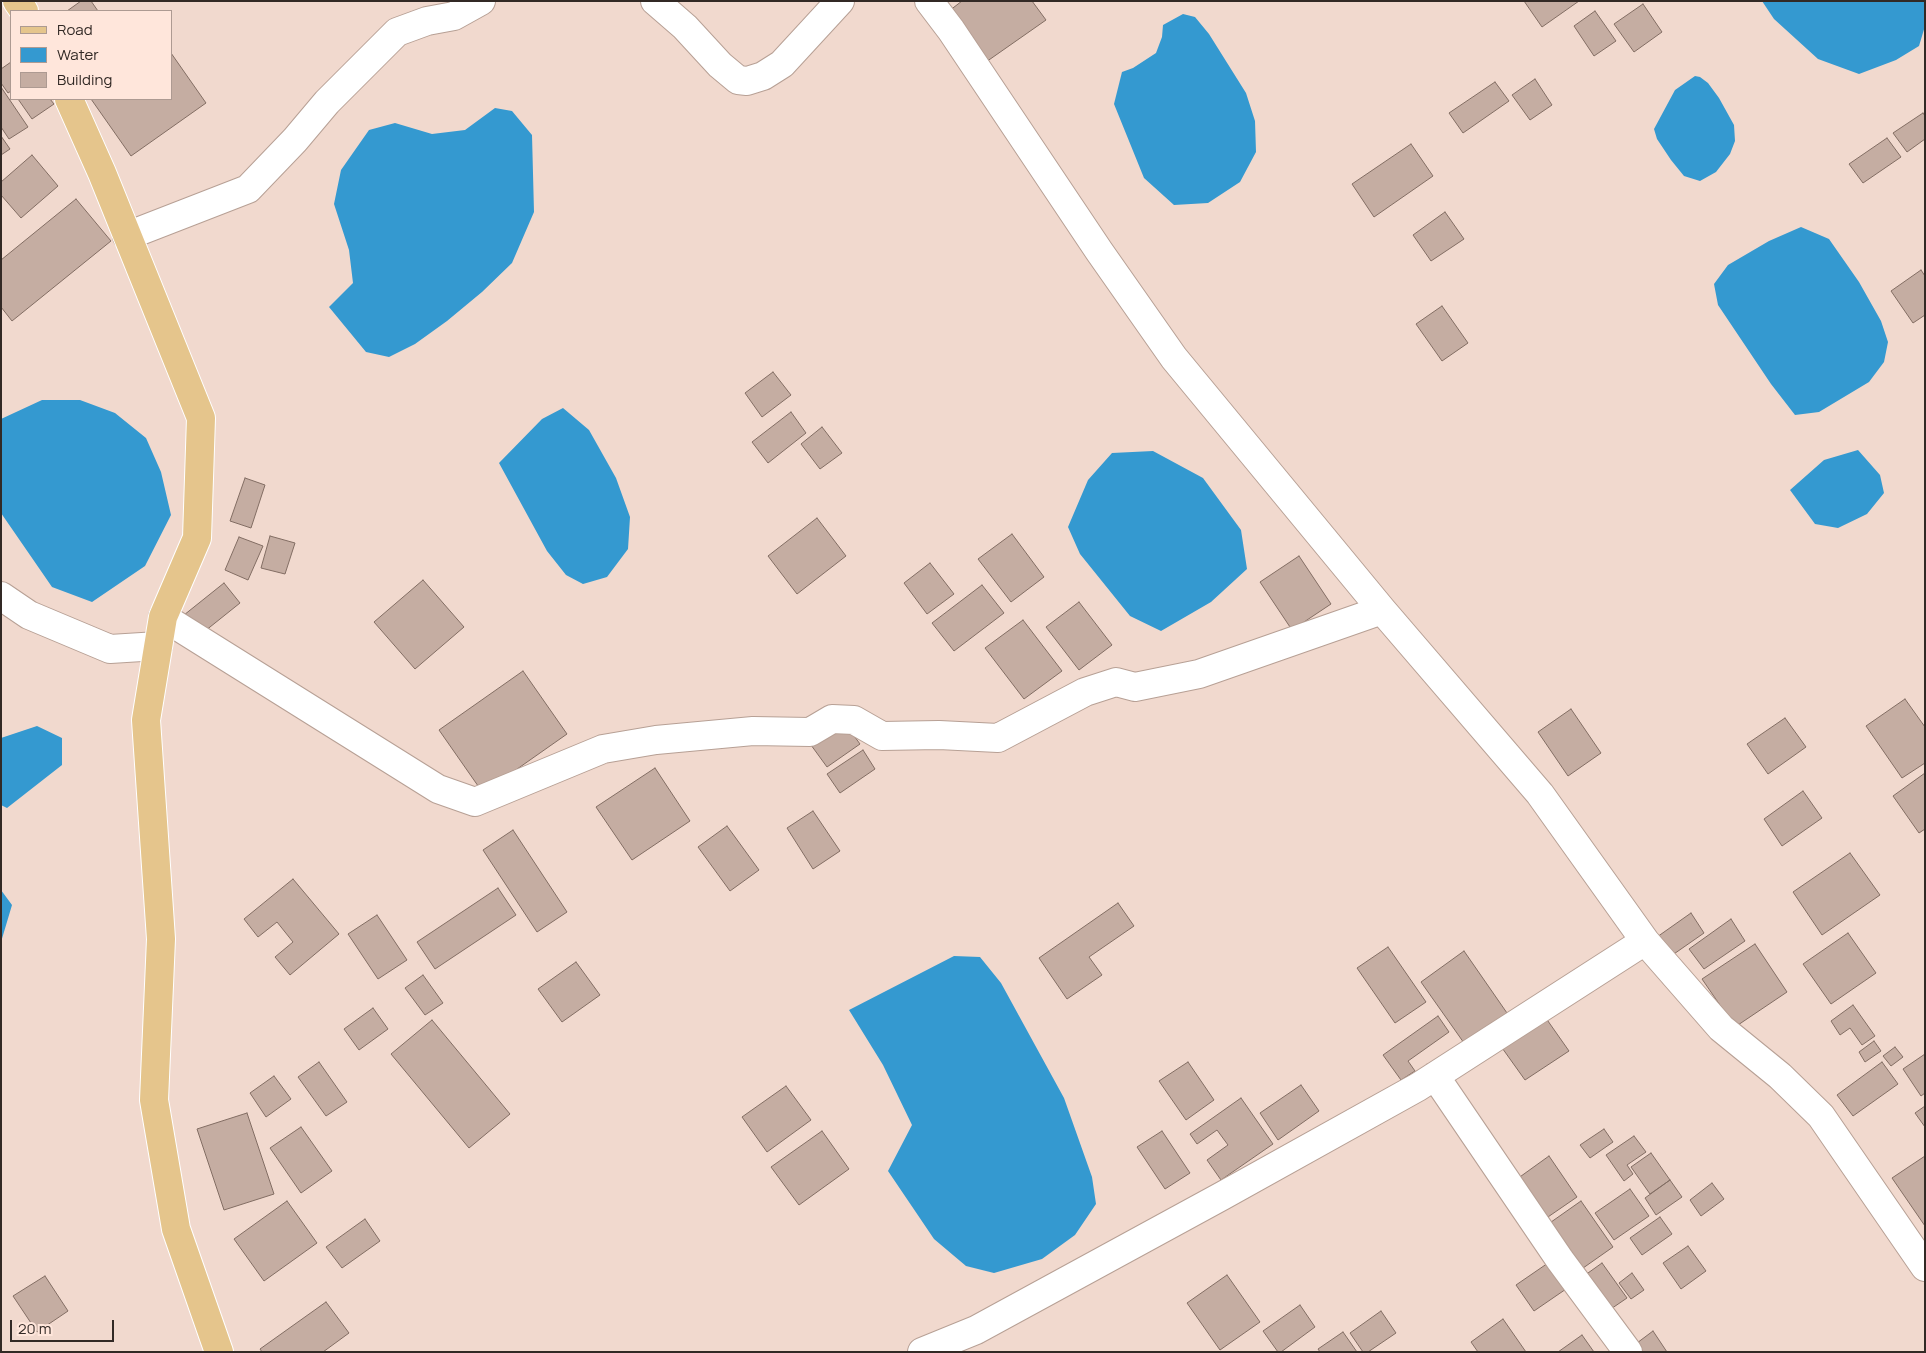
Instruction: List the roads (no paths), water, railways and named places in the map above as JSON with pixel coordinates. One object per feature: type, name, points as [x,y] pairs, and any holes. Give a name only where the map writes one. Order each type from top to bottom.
[{"type":"main road","points":[[69,100],[102,173],[201,418],[197,538],[163,617],[146,720],[161,939],[154,1100],[176,1228],[219,1352]]},
{"type":"street","points":[[127,236],[248,189],[334,96],[397,32],[427,21],[454,16],[481,1]]},
{"type":"street","points":[[655,1],[685,28],[720,65],[738,80],[748,80],[763,76],[782,64],[840,1]]},
{"type":"street","points":[[929,1],[951,30],[1099,251],[1174,358],[1382,610],[1540,794],[1644,941],[1721,1028],[1780,1076],[1821,1116],[1925,1267]]},
{"type":"street","points":[[1,596],[30,616],[110,649],[158,646]]},
{"type":"street","points":[[163,617],[438,789],[475,802],[603,749],[656,740],[753,731],[810,732],[832,719],[854,720],[882,736],[939,735],[998,738],[1085,692],[1116,682],[1135,687],[1199,674],[1382,610]]},
{"type":"street","points":[[922,1352],[976,1330],[1418,1087],[1644,941]]},
{"type":"street","points":[[1435,1076],[1560,1260],[1628,1352]]},
{"type":"water","points":[[1762,1],[1925,1],[1925,26],[1919,46],[1896,60],[1859,74],[1818,59],[1774,19]]},
{"type":"water","points":[[1183,14],[1195,17],[1209,34],[1246,93],[1255,121],[1256,152],[1240,182],[1208,203],[1174,205],[1144,178],[1114,104],[1122,72],[1133,68],[1156,53],[1162,37],[1163,25]]},
{"type":"water","points":[[1695,76],[1708,83],[1719,98],[1734,125],[1735,141],[1730,154],[1716,172],[1700,181],[1684,176],[1657,139],[1654,129],[1675,90]]},
{"type":"water","points":[[495,108],[512,111],[532,135],[534,212],[512,263],[482,292],[415,344],[389,357],[366,352],[329,307],[353,283],[349,250],[334,204],[341,170],[369,130],[395,123],[432,134],[465,130]]},
{"type":"water","points":[[1801,227],[1829,239],[1859,282],[1881,321],[1888,342],[1884,362],[1869,382],[1819,412],[1795,415],[1771,384],[1718,305],[1714,284],[1728,265],[1769,241]]},
{"type":"water","points":[[42,400],[80,400],[115,413],[146,438],[161,472],[171,515],[145,566],[92,602],[52,587],[1,513],[1,419]]},
{"type":"water","points":[[563,408],[589,430],[616,478],[630,517],[628,549],[607,577],[583,584],[566,575],[547,551],[499,463],[542,419]]},
{"type":"water","points":[[1858,450],[1880,475],[1884,493],[1867,514],[1838,528],[1815,524],[1790,490],[1824,460]]},
{"type":"water","points":[[1153,451],[1203,478],[1241,530],[1247,569],[1211,602],[1161,631],[1130,616],[1080,554],[1068,527],[1088,480],[1112,453]]},
{"type":"water","points":[[37,726],[62,738],[62,765],[7,808],[1,805],[1,738]]},
{"type":"water","points":[[1,890],[12,905],[1,942]]},
{"type":"water","points":[[954,956],[980,957],[1001,983],[1064,1098],[1092,1177],[1096,1204],[1075,1235],[1042,1259],[994,1273],[966,1266],[934,1239],[888,1171],[912,1125],[883,1065],[849,1010]]}]
